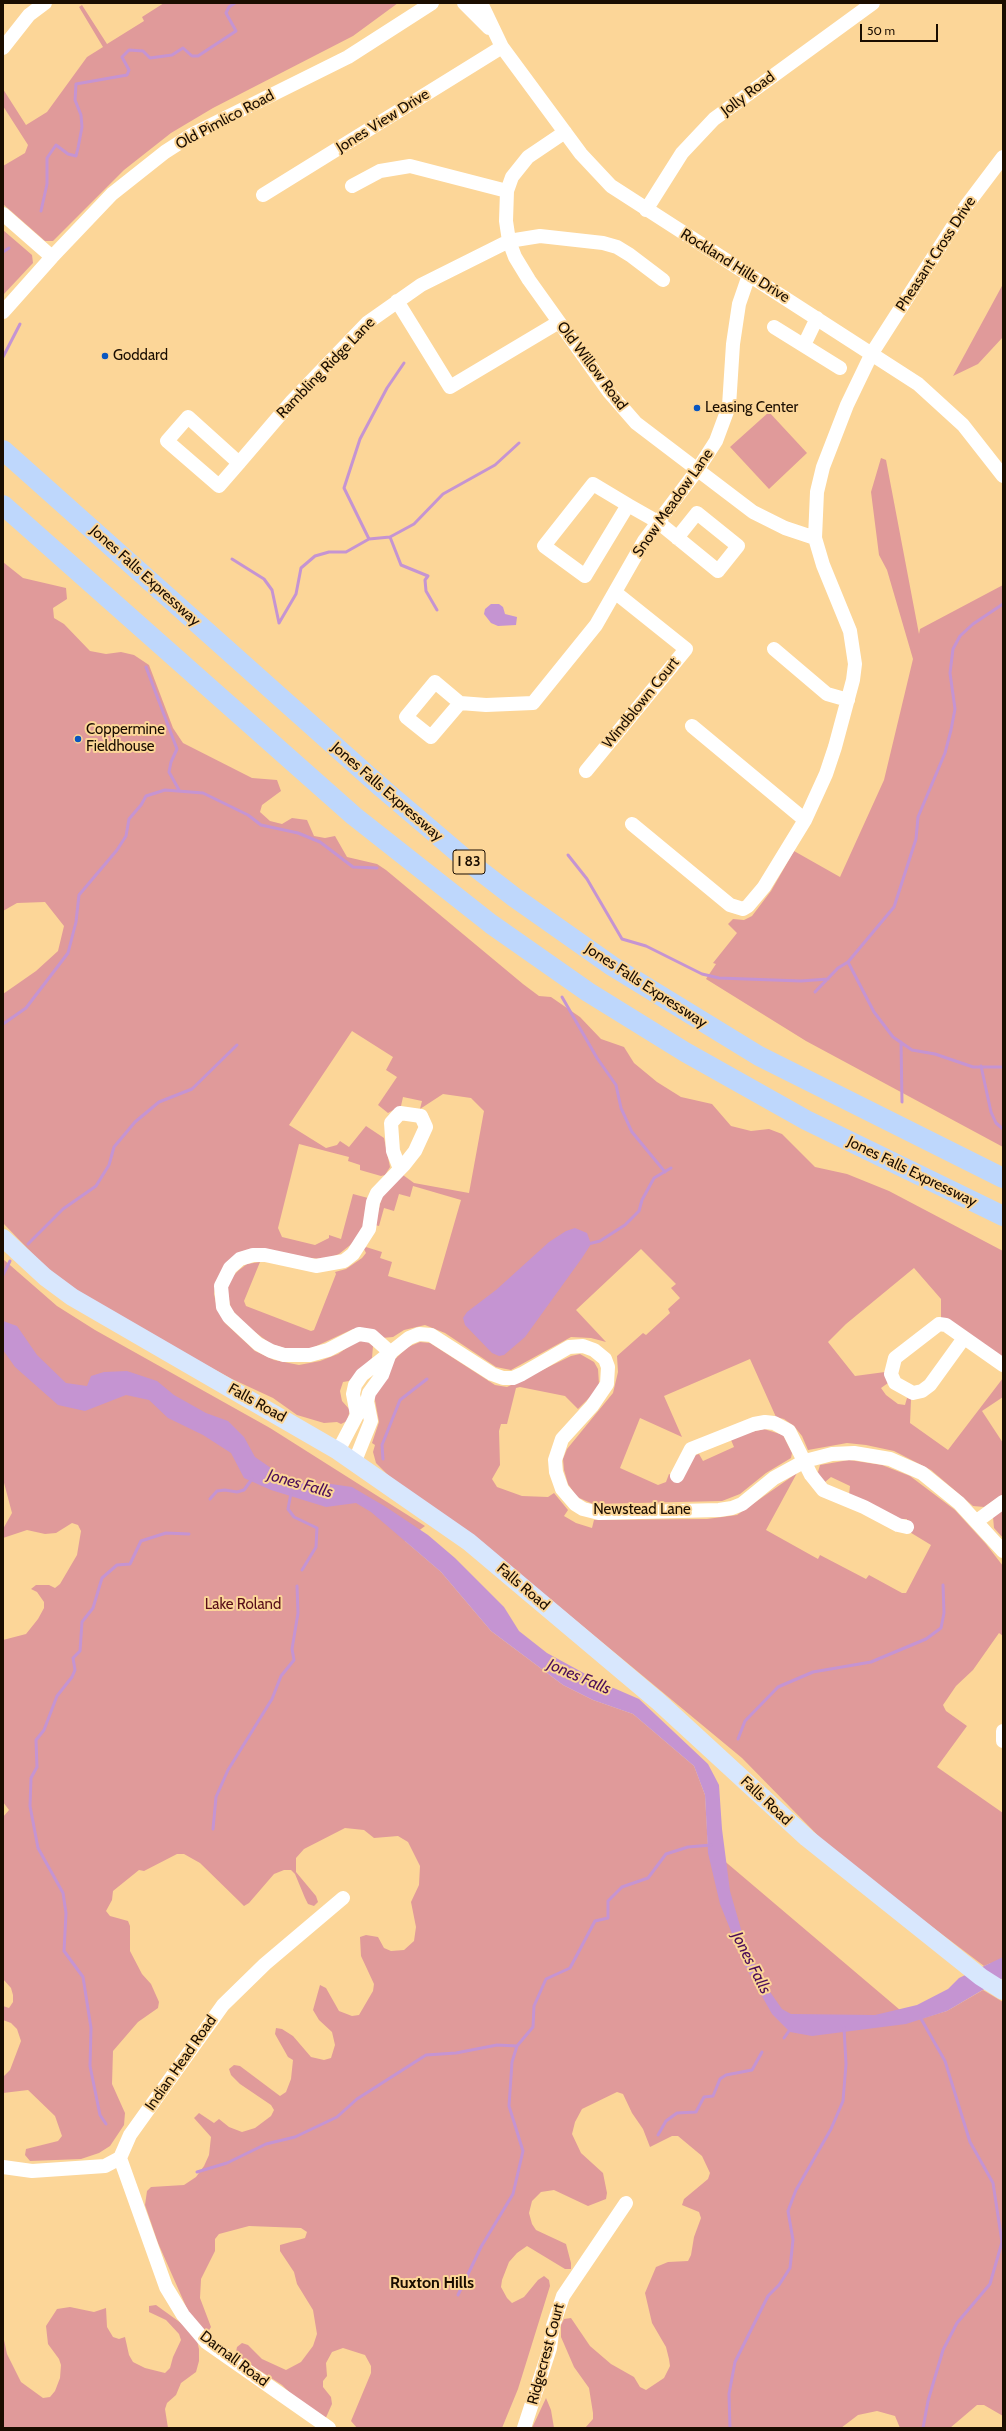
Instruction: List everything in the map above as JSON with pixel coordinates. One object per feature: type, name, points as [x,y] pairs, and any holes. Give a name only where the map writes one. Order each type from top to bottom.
[{"type":"highway","name":"Jones Falls Expressway","points":[[3,450],[382,788],[470,863],[520,901],[612,966],[759,1056],[1003,1178]]},
{"type":"highway","name":"Jones Falls Expressway","points":[[3,505],[354,816],[491,924],[588,992],[691,1056],[806,1120],[1003,1216]]},
{"type":"main road","name":"Falls Road","points":[[3,1238],[45,1277],[91,1309],[338,1450],[468,1542],[659,1702],[807,1838],[999,1989]]},
{"type":"street","points":[[3,48],[26,19],[45,3]]},
{"type":"street","name":"Old Pimlico Road","points":[[400,22],[413,3]]},
{"type":"street","name":"Old Pimlico Road","points":[[3,312],[52,257],[112,194],[165,152],[200,130],[348,57],[400,22],[432,3]]},
{"type":"street","name":"Rockland Hills Drive","points":[[464,3],[492,30]]},
{"type":"street","name":"Rockland Hills Drive","points":[[480,3],[492,30],[502,47],[564,132],[601,176],[646,210],[872,353],[918,384],[950,413],[980,446],[1003,476]]},
{"type":"street","name":"Jolly Road","points":[[646,210],[682,153],[714,119],[873,3]]},
{"type":"street","name":"Jones View Drive","points":[[263,195],[502,47]]},
{"type":"street","name":"Old Willow Road","points":[[564,132],[528,157],[512,177],[507,191],[506,221],[509,241],[515,257],[528,280],[610,392],[636,423],[759,516],[784,528],[815,538]]},
{"type":"street","name":"Pheasant Cross Drive","points":[[632,824],[730,905],[743,909],[748,906],[764,887],[805,820],[826,774],[848,700],[855,664],[854,647],[850,631],[823,564],[815,538],[817,492],[823,467],[847,405],[872,353],[966,206],[1003,157]]},
{"type":"street","points":[[352,186],[380,171],[410,166],[507,191]]},
{"type":"street","points":[[3,214],[52,257]]},
{"type":"street","name":"Rambling Ridge Lane","points":[[239,463],[188,417],[167,441],[218,486],[367,323],[397,301],[446,271],[509,241],[540,236],[603,243],[617,247],[630,254],[663,280]]},
{"type":"street","name":"Snow Meadow Lane","points":[[460,702],[486,705],[534,703],[581,646],[616,592],[644,541],[698,469],[716,441],[729,406],[733,344],[739,304],[750,275]]},
{"type":"street","points":[[397,301],[450,387],[559,322]]},
{"type":"street","points":[[804,345],[817,318]]},
{"type":"street","points":[[774,327],[840,368]]},
{"type":"street","points":[[628,505],[585,576],[544,546],[593,484],[658,522],[677,538]]},
{"type":"street","name":"Windblown Court","points":[[586,771],[686,649],[616,592]]},
{"type":"street","points":[[774,649],[827,694],[848,700]]},
{"type":"street","points":[[692,726],[805,820]]},
{"type":"street","points":[[391,1353],[372,1336],[358,1334],[328,1350],[310,1355],[284,1355],[271,1351],[258,1344],[229,1317],[223,1307],[221,1286],[230,1268],[240,1260],[254,1255],[265,1255],[316,1266],[344,1261],[353,1254],[366,1236],[373,1202],[377,1193],[400,1169]]},
{"type":"street","points":[[964,1338],[930,1385],[913,1393],[902,1390],[895,1383],[891,1374],[895,1358],[934,1326],[946,1325],[1003,1365]]},
{"type":"street","name":"Newstead Lane","points":[[338,1450],[356,1415],[353,1394],[355,1385],[362,1375],[409,1338],[419,1334],[431,1335],[492,1374],[503,1378],[513,1378],[522,1374],[569,1347],[588,1347],[601,1354],[608,1367],[607,1384],[596,1401],[562,1439],[555,1460],[556,1472],[562,1489],[575,1504],[592,1512],[719,1510],[732,1508],[742,1504],[774,1478],[805,1461],[832,1454],[854,1453],[890,1459],[922,1473],[940,1486],[977,1521],[1003,1551]]},
{"type":"street","name":"Newstead Lane","points":[[355,1461],[371,1421],[367,1401],[369,1393],[382,1375],[391,1353]]},
{"type":"street","points":[[677,1476],[691,1449],[738,1429],[765,1422],[782,1426],[789,1431],[811,1475],[823,1490],[864,1507],[898,1526],[907,1527]]},
{"type":"street","points":[[977,1521],[1003,1502]]},
{"type":"street","points":[[1003,1731],[1003,1741]]},
{"type":"street","name":"Indian Head Road","points":[[120,2158],[130,2135],[223,2005],[265,1964],[343,1898]]},
{"type":"street","points":[[3,2167],[32,2171],[105,2166],[120,2158]]},
{"type":"street","name":"Darnall Road","points":[[120,2158],[166,2287],[183,2315],[206,2342],[329,2428]]},
{"type":"street","name":"Ridgecrest Court","points":[[524,2428],[550,2348],[553,2326],[563,2296],[626,2203]]},
{"type":"green space","points":[[164,3],[398,3],[353,36],[213,108],[171,133],[124,170],[53,241],[45,241],[3,204],[3,166],[25,153],[28,145],[3,106],[3,89],[26,125],[47,112],[87,57],[103,47],[79,7],[82,5],[107,44],[144,21],[142,17]]},
{"type":"green space","points":[[3,230],[32,255],[33,263],[3,295]]},
{"type":"green space","points":[[1003,284],[1003,337],[978,364],[953,376]]},
{"type":"green space","points":[[769,412],[807,453],[769,489],[730,447]]},
{"type":"green space","points":[[881,458],[886,460],[919,634],[920,629],[1003,585],[1003,1147],[806,1041],[706,979],[716,964],[713,963],[737,933],[728,924],[733,919],[744,920],[752,916],[771,891],[794,851],[840,877],[884,780],[913,659],[887,570],[879,555],[871,492]]},
{"type":"green space","points":[[3,562],[23,578],[66,588],[67,599],[53,608],[54,618],[64,624],[90,651],[106,654],[121,652],[134,655],[149,665],[173,728],[183,743],[252,778],[277,780],[281,791],[262,805],[260,812],[270,821],[282,824],[292,818],[307,820],[314,836],[325,838],[335,836],[347,857],[377,864],[386,870],[523,984],[539,996],[551,997],[580,1017],[601,1039],[624,1047],[634,1063],[657,1082],[681,1097],[712,1104],[731,1126],[751,1131],[769,1129],[782,1134],[815,1167],[847,1174],[889,1191],[1003,1251],[1003,1357],[941,1318],[941,1299],[914,1268],[846,1324],[828,1342],[855,1376],[885,1372],[888,1383],[881,1388],[886,1395],[898,1404],[905,1405],[907,1398],[911,1399],[910,1423],[948,1450],[1003,1378],[1003,1397],[982,1411],[1003,1443],[1003,1494],[984,1507],[973,1506],[931,1470],[894,1451],[866,1445],[847,1443],[808,1450],[802,1436],[794,1426],[784,1419],[776,1417],[750,1359],[664,1396],[682,1437],[640,1418],[620,1468],[658,1485],[666,1482],[669,1474],[679,1479],[693,1456],[699,1454],[703,1461],[734,1447],[731,1440],[747,1433],[764,1429],[783,1435],[792,1453],[791,1458],[766,1473],[740,1494],[722,1501],[593,1504],[577,1497],[568,1484],[564,1470],[563,1459],[567,1449],[613,1393],[618,1372],[617,1356],[643,1333],[646,1335],[670,1313],[668,1309],[680,1298],[671,1288],[676,1284],[641,1249],[576,1310],[606,1342],[591,1338],[571,1337],[511,1370],[496,1367],[445,1333],[425,1325],[404,1330],[393,1337],[382,1338],[365,1329],[353,1329],[310,1349],[291,1350],[271,1344],[248,1327],[231,1309],[227,1290],[231,1278],[239,1270],[247,1264],[260,1262],[244,1301],[246,1306],[311,1331],[314,1330],[336,1274],[335,1272],[346,1269],[362,1258],[366,1253],[364,1249],[366,1247],[382,1252],[380,1258],[392,1262],[388,1276],[435,1290],[461,1200],[413,1186],[410,1197],[399,1194],[394,1211],[384,1208],[379,1226],[375,1225],[382,1196],[403,1175],[414,1183],[469,1193],[484,1111],[471,1098],[443,1094],[420,1109],[422,1101],[403,1097],[401,1106],[388,1113],[378,1105],[397,1077],[386,1070],[393,1057],[352,1031],[289,1125],[326,1148],[337,1145],[340,1141],[349,1147],[366,1126],[384,1138],[390,1167],[385,1175],[381,1176],[360,1170],[360,1165],[348,1161],[349,1157],[299,1144],[278,1228],[282,1237],[315,1245],[329,1238],[329,1235],[341,1239],[353,1194],[368,1198],[363,1226],[354,1242],[339,1254],[326,1259],[306,1258],[251,1249],[216,1281],[214,1294],[217,1308],[225,1323],[255,1351],[274,1360],[299,1365],[320,1361],[338,1354],[355,1342],[365,1340],[373,1346],[372,1358],[349,1381],[343,1382],[340,1391],[342,1401],[350,1410],[347,1421],[341,1424],[337,1422],[324,1423],[297,1415],[273,1398],[232,1379],[103,1309],[49,1271],[3,1223],[3,994],[36,971],[58,951],[64,926],[45,902],[17,903],[3,911]]},
{"type":"green space","name":"Lake Roland","points":[[3,1259],[57,1306],[95,1330],[270,1428],[425,1526],[405,1541],[441,1572],[491,1631],[563,1685],[593,1700],[633,1714],[694,1766],[705,1795],[708,1847],[913,2021],[947,2011],[983,1990],[1003,2002],[1003,2416],[984,2405],[977,2405],[950,2428],[900,2428],[895,2416],[877,2411],[858,2415],[841,2428],[585,2428],[593,2419],[589,2388],[574,2367],[561,2337],[561,2325],[564,2319],[571,2318],[590,2346],[611,2364],[634,2377],[640,2387],[646,2390],[664,2378],[670,2366],[669,2359],[666,2347],[652,2323],[645,2293],[656,2267],[668,2262],[688,2261],[691,2255],[694,2237],[701,2218],[699,2212],[682,2205],[684,2199],[708,2179],[710,2173],[702,2156],[678,2136],[672,2136],[650,2147],[643,2129],[632,2113],[623,2094],[617,2092],[582,2109],[575,2122],[572,2134],[581,2153],[603,2173],[607,2193],[606,2199],[588,2206],[554,2190],[541,2192],[532,2201],[529,2213],[532,2224],[536,2230],[566,2244],[571,2269],[565,2269],[527,2246],[517,2253],[509,2262],[502,2280],[501,2287],[507,2298],[512,2303],[524,2297],[538,2280],[544,2276],[549,2280],[550,2286],[518,2389],[502,2428],[357,2428],[351,2421],[371,2373],[371,2366],[365,2355],[343,2348],[332,2352],[326,2363],[327,2376],[323,2381],[323,2387],[331,2397],[332,2404],[324,2422],[309,2412],[282,2385],[239,2357],[236,2352],[237,2347],[242,2343],[248,2345],[262,2359],[286,2370],[301,2362],[313,2346],[317,2334],[313,2310],[297,2284],[294,2272],[280,2251],[280,2245],[305,2238],[307,2232],[301,2228],[249,2226],[219,2234],[215,2239],[215,2251],[201,2279],[200,2298],[211,2327],[208,2332],[202,2332],[188,2311],[158,2243],[145,2205],[147,2191],[151,2187],[184,2185],[196,2177],[204,2166],[209,2155],[211,2137],[194,2118],[199,2113],[214,2123],[219,2119],[229,2127],[242,2132],[255,2128],[271,2116],[274,2110],[271,2105],[240,2084],[231,2075],[229,2069],[234,2065],[240,2066],[280,2096],[286,2092],[291,2079],[293,2060],[288,2057],[275,2034],[276,2028],[282,2029],[293,2036],[311,2057],[324,2060],[331,2058],[335,2045],[332,2032],[319,2020],[313,2010],[320,1985],[326,1988],[339,2011],[352,2016],[359,2015],[373,1991],[374,1984],[361,1956],[360,1937],[366,1935],[378,1937],[384,1948],[391,1951],[404,1950],[414,1941],[416,1927],[411,1902],[419,1885],[420,1866],[408,1842],[398,1836],[374,1838],[364,1830],[345,1828],[304,1849],[296,1858],[296,1872],[316,1896],[318,1902],[314,1906],[308,1904],[295,1874],[291,1870],[284,1870],[274,1874],[249,1903],[244,1906],[200,1863],[184,1854],[177,1854],[144,1871],[139,1870],[113,1891],[112,1900],[106,1911],[110,1916],[128,1921],[130,1926],[130,1951],[142,1974],[151,1984],[159,2002],[158,2008],[138,2022],[113,2051],[112,2084],[125,2113],[124,2125],[110,2146],[99,2153],[81,2159],[30,2161],[25,2155],[26,2149],[58,2141],[62,2136],[55,2116],[28,2090],[3,2093],[3,2077],[10,2070],[21,2041],[17,2029],[11,2023],[3,2020],[3,2006],[9,2008],[13,2002],[13,1995],[11,1988],[3,1979],[3,1817],[9,1810],[3,1802],[3,1640],[26,1634],[38,1619],[44,1608],[44,1602],[37,1592],[31,1589],[36,1585],[49,1585],[55,1588],[60,1584],[77,1555],[81,1531],[78,1525],[72,1523],[56,1533],[45,1534],[27,1530],[3,1538],[3,1529],[12,1513],[3,1479]]},
{"type":"green space","points":[[420,1342],[430,1343],[495,1385],[507,1387],[571,1356],[580,1354],[594,1362],[598,1369],[599,1384],[594,1393],[578,1409],[565,1396],[520,1387],[516,1388],[507,1424],[501,1424],[499,1431],[500,1465],[492,1479],[497,1487],[522,1496],[548,1497],[554,1493],[568,1510],[564,1516],[576,1523],[592,1528],[594,1520],[707,1519],[737,1515],[797,1473],[766,1530],[818,1559],[820,1555],[866,1579],[869,1575],[902,1593],[906,1593],[931,1545],[908,1531],[907,1519],[899,1519],[849,1495],[850,1486],[831,1477],[825,1482],[819,1476],[818,1472],[820,1465],[849,1460],[882,1465],[910,1476],[955,1510],[986,1544],[1003,1566],[1003,1636],[999,1633],[973,1670],[956,1686],[943,1705],[946,1711],[967,1726],[937,1767],[1003,1813],[1003,1974],[991,1963],[984,1966],[837,1855],[742,1758],[550,1599],[388,1475],[376,1463],[373,1452],[375,1445],[372,1443],[379,1422],[374,1395],[394,1360],[408,1347]]},
{"type":"green space","points":[[1003,1508],[1003,1538],[994,1528],[993,1517]]},
{"type":"green space","points":[[156,2305],[192,2331],[196,2336],[199,2349],[199,2361],[196,2372],[181,2383],[176,2395],[167,2403],[165,2409],[168,2428],[3,2428],[3,2335],[7,2354],[21,2382],[43,2398],[50,2397],[55,2391],[60,2378],[61,2365],[59,2359],[48,2344],[46,2326],[57,2309],[70,2307],[94,2312],[106,2308],[107,2327],[113,2337],[119,2339],[125,2337],[129,2355],[133,2362],[145,2368],[165,2373],[170,2368],[173,2357],[181,2340],[179,2334],[166,2320],[149,2312],[149,2306]]},
{"type":"green space","points":[[546,2398],[551,2410],[554,2428],[532,2428]]},
{"type":"water","points":[[491,604],[499,604],[503,607],[505,614],[517,617],[516,625],[498,626],[491,623],[484,614],[485,609]]},
{"type":"water","points":[[575,1228],[587,1233],[591,1244],[582,1258],[525,1337],[504,1355],[499,1356],[492,1353],[465,1325],[463,1318],[467,1312],[496,1290],[549,1242],[566,1231]]},
{"type":"water","name":"Jones Falls","points":[[3,1321],[17,1326],[37,1355],[66,1383],[87,1386],[91,1376],[104,1372],[127,1371],[157,1381],[174,1395],[206,1413],[228,1421],[244,1437],[255,1457],[284,1477],[310,1486],[331,1484],[352,1487],[386,1507],[428,1535],[455,1558],[504,1607],[519,1631],[547,1653],[602,1683],[639,1699],[708,1764],[719,1785],[722,1829],[730,1891],[743,1936],[761,1979],[782,2009],[791,2014],[875,2015],[917,2005],[948,1989],[959,1978],[1003,1957],[1003,1978],[947,2011],[906,2024],[812,2036],[790,2032],[772,2014],[745,1966],[720,1904],[708,1853],[705,1795],[694,1766],[633,1714],[593,1700],[563,1685],[491,1631],[441,1572],[371,1512],[356,1503],[326,1507],[271,1490],[244,1478],[231,1453],[203,1435],[168,1418],[149,1400],[126,1395],[85,1411],[58,1405],[15,1367],[3,1350]]},
{"type":"waterway","points":[[41,211],[47,184],[47,158],[56,145],[68,154],[76,156],[82,127],[81,115],[75,100],[76,84],[127,75],[129,70],[122,57],[129,50],[143,51],[150,58],[172,55],[183,48],[192,56],[198,56],[236,31],[226,13],[229,7],[235,3]]},
{"type":"waterway","points":[[3,252],[9,248]]},
{"type":"waterway","points":[[3,357],[20,324]]},
{"type":"waterway","points":[[369,539],[344,488],[360,439],[387,388],[404,363]]},
{"type":"waterway","points":[[279,623],[296,594],[301,568],[315,556],[329,552],[346,552],[369,539],[390,537],[414,524],[443,494],[495,465],[519,443]]},
{"type":"waterway","points":[[390,537],[401,565],[428,576],[425,580],[426,591],[437,610]]},
{"type":"waterway","points":[[232,559],[264,579],[272,590],[279,623]]},
{"type":"waterway","points":[[815,992],[838,968],[848,962],[894,907],[916,839],[918,817],[945,753],[951,730],[955,709],[950,673],[953,649],[960,636],[973,624],[1003,604]]},
{"type":"waterway","points":[[146,667],[177,749],[171,762],[169,772],[179,790]]},
{"type":"waterway","points":[[3,1024],[26,1008],[68,953],[76,922],[79,895],[117,850],[126,836],[129,819],[141,805],[146,796],[165,790],[203,793],[248,815],[261,825],[298,833],[320,842],[353,867],[377,868]]},
{"type":"waterway","points":[[568,855],[587,879],[622,939],[646,946],[702,974],[719,978],[801,981],[828,979]]},
{"type":"waterway","points":[[848,962],[874,1012],[893,1037],[912,1050],[935,1054],[973,1067],[1003,1067]]},
{"type":"waterway","points":[[562,997],[597,1058],[616,1085],[621,1108],[632,1132],[665,1172]]},
{"type":"waterway","points":[[901,1042],[902,1102]]},
{"type":"waterway","points":[[28,1244],[63,1209],[96,1186],[109,1165],[114,1147],[135,1122],[159,1102],[192,1089],[237,1045]]},
{"type":"waterway","points":[[981,1066],[991,1112],[996,1123],[1003,1129]]},
{"type":"waterway","points":[[588,1244],[600,1241],[625,1225],[639,1211],[642,1200],[654,1178],[671,1168]]},
{"type":"waterway","points":[[3,1275],[10,1261]]},
{"type":"waterway","points":[[383,1459],[382,1445],[400,1400],[427,1379]]},
{"type":"waterway","points":[[210,1499],[217,1491],[225,1490],[237,1492],[244,1490],[252,1479]]},
{"type":"waterway","name":"Jones Falls","points":[[291,1493],[288,1509],[294,1517],[317,1528],[316,1547],[302,1570]]},
{"type":"waterway","points":[[106,2124],[100,2115],[90,2066],[91,2028],[83,1977],[64,1951],[66,1913],[63,1893],[38,1848],[30,1806],[31,1778],[37,1767],[36,1740],[44,1730],[57,1696],[72,1677],[75,1670],[73,1658],[80,1651],[82,1622],[93,1608],[102,1578],[117,1565],[130,1564],[141,1541],[166,1533],[189,1534]]},
{"type":"waterway","points":[[738,1739],[745,1721],[778,1687],[813,1672],[871,1662],[926,1639],[941,1628],[944,1613],[943,1585]]},
{"type":"waterway","points":[[213,1829],[216,1797],[228,1770],[272,1699],[281,1676],[294,1660],[292,1649],[298,1613],[297,1586]]},
{"type":"waterway","points":[[458,2295],[481,2247],[513,2194],[523,2151],[509,2106],[512,2062],[517,2046],[533,2027],[534,2006],[546,1979],[570,1968],[595,1921],[608,1918],[608,1901],[622,1887],[648,1878],[666,1854],[688,1847],[711,1845]]},
{"type":"waterway","points":[[920,2017],[945,2061],[970,2142],[993,2183],[1002,2242],[990,2284],[957,2323],[943,2350],[928,2401],[923,2428]]},
{"type":"waterway","points":[[784,2038],[791,2028]]},
{"type":"waterway","points":[[730,2428],[729,2394],[735,2362],[768,2296],[779,2285],[790,2268],[793,2240],[788,2211],[796,2190],[831,2129],[843,2101],[846,2064],[844,2028]]},
{"type":"waterway","points":[[197,2172],[227,2163],[266,2144],[295,2137],[337,2117],[357,2099],[426,2055],[456,2053],[497,2045],[517,2046]]},
{"type":"waterway","points":[[658,2135],[666,2121],[677,2113],[696,2112],[704,2097],[713,2096],[720,2079],[726,2075],[752,2070],[762,2052]]},
{"type":"place","name":"Goddard","points":[[105,356]]},
{"type":"place","name":"Leasing Center","points":[[697,408]]},
{"type":"place","name":"Coppermine Fieldhouse","points":[[78,739]]},
{"type":"district","name":"Ruxton Hills","points":[[432,2283]]}]
